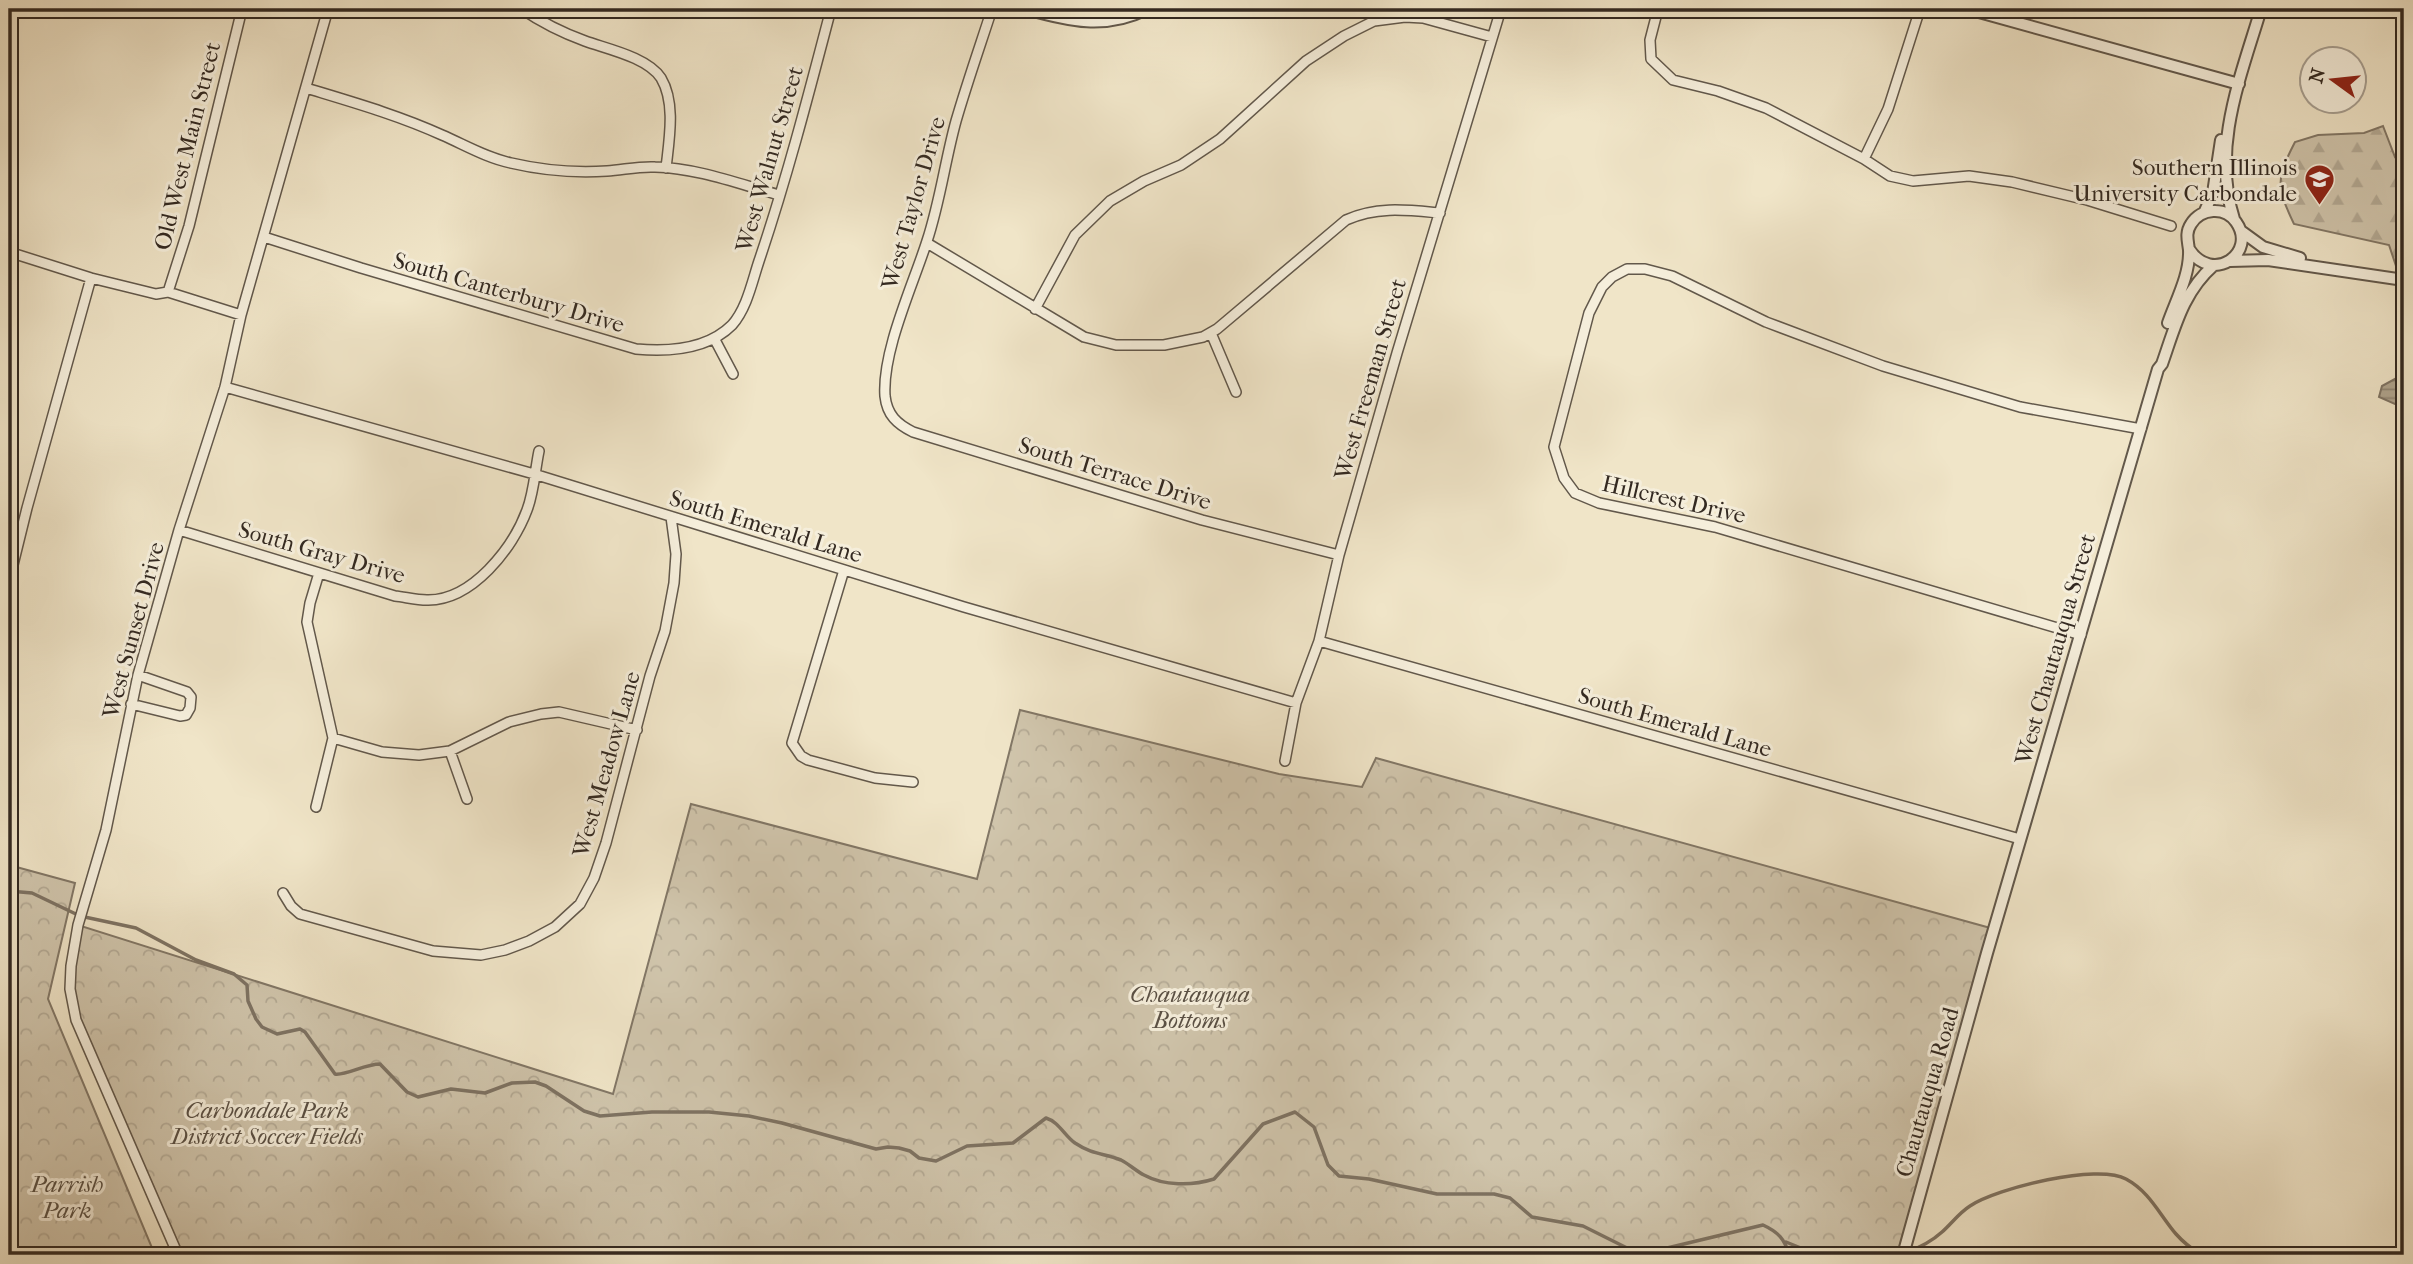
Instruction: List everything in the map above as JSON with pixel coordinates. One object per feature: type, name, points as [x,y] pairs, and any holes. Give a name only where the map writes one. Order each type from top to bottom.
[{"type":"street","name":"Old West Main Street","points":[[168,292],[189,226],[242,9]]},
{"type":"street","name":"West Sunset Drive","points":[[178,1255],[76,1020],[70,989],[71,966],[78,925],[106,830],[138,675],[179,530],[225,387],[241,315],[328,9]]},
{"type":"street","points":[[522,9],[582,40],[651,66],[661,78],[667,92],[670,131],[666,167]]},
{"type":"street","name":"West Walnut Street","points":[[738,317],[750,288],[779,195],[831,9]]},
{"type":"street","name":"West Taylor Drive","points":[[888,411],[885,394],[887,374],[896,334],[927,243],[956,121],[992,9]]},
{"type":"street","points":[[1026,9],[1079,22],[1099,22],[1129,18],[1147,9]]},
{"type":"street","name":"West Freeman Street","points":[[1285,761],[1296,703],[1320,641],[1339,555],[1501,9]]},
{"type":"street","points":[[1658,9],[1650,40],[1651,60],[1673,80],[1718,91],[1766,108],[1864,159],[1890,176],[1913,181],[1969,176],[2012,182],[2087,200],[2171,226]]},
{"type":"street","points":[[1864,159],[1888,109],[1920,9]]},
{"type":"street","points":[[1968,9],[2239,84]]},
{"type":"street","name":"West Chautauqua Street","points":[[2241,231],[2234,219],[2225,170],[2230,116],[2261,9]]},
{"type":"street","points":[[1035,309],[1075,235],[1101,209],[1144,181],[1181,165],[1220,139],[1306,61],[1344,36],[1374,21],[1405,17],[1423,18],[1492,37]]},
{"type":"street","points":[[306,88],[383,111],[510,163],[555,169],[604,171],[666,167],[705,174],[779,195]]},
{"type":"street","name":"West Chautauqua Street","points":[[2158,369],[2164,335],[2185,277],[2189,228],[2195,219],[2204,213],[2213,193],[2221,137],[2225,121],[2230,116]]},
{"type":"street","points":[[927,243],[1084,337],[1115,345],[1164,345],[1211,333],[1346,220],[1363,212],[1379,210],[1440,213]]},
{"type":"street","points":[[2204,213],[2221,212],[2234,219]]},
{"type":"street","points":[[2230,261],[2240,247],[2241,231]]},
{"type":"street","points":[[2241,231],[2263,247],[2333,268],[2404,281]]},
{"type":"street","name":"South Canterbury Drive","points":[[264,237],[636,349],[682,349],[714,338],[731,326],[738,317]]},
{"type":"street","points":[[2189,248],[2199,261],[2214,265],[2230,261],[2268,260],[2327,270],[2333,268]]},
{"type":"street","points":[[9,252],[91,278],[156,294],[168,292],[241,315]]},
{"type":"street","name":"West Chautauqua Street","points":[[1991,940],[2158,369],[2188,294],[2214,265]]},
{"type":"street","name":"Hillcrest Drive","points":[[2081,635],[1728,531],[1598,503],[1575,493],[1564,478],[1554,447],[1589,313],[1602,287],[1612,277],[1627,269],[1645,268],[1672,276],[1766,322],[1896,370],[2020,407],[2141,429]]},
{"type":"street","points":[[9,581],[91,278]]},
{"type":"street","points":[[1211,333],[1236,392]]},
{"type":"street","points":[[714,338],[733,374]]},
{"type":"street","name":"South Emerald Lane","points":[[225,387],[534,474],[844,570],[1296,703]]},
{"type":"street","name":"South Terrace Drive","points":[[888,411],[894,420],[913,432],[1202,520],[1339,555]]},
{"type":"street","points":[[534,474],[539,451]]},
{"type":"street","name":"South Gray Drive","points":[[179,530],[395,596],[429,601],[455,594],[483,576],[507,549],[528,509],[534,474]]},
{"type":"street","name":"West Meadow Lane","points":[[282,892],[300,914],[433,951],[481,955],[529,941],[555,927],[580,904],[594,878],[606,844],[650,676],[665,631],[674,583],[676,554],[671,517]]},
{"type":"street","points":[[844,570],[792,743],[801,756],[808,760],[875,778],[913,782]]},
{"type":"street","points":[[316,807],[333,738],[307,622],[319,573]]},
{"type":"street","name":"South Emerald Lane","points":[[1320,641],[2020,839]]},
{"type":"street","points":[[131,704],[180,716],[186,715],[190,708],[191,697],[187,692],[138,675]]},
{"type":"street","points":[[333,738],[403,755],[450,751],[509,722],[559,712],[637,730]]},
{"type":"street","points":[[450,751],[467,799]]},
{"type":"street","name":"Chautauqua Road","points":[[1903,1255],[1991,940]]},
{"type":"green space","points":[[2383,126],[2395,157],[2404,152],[2404,268],[2396,266],[2389,245],[2294,224],[2281,191],[2284,165],[2295,142],[2318,135],[2364,133]]},
{"type":"green space","name":"Chautauqua Bottoms","points":[[1020,710],[1279,774],[1362,787],[1376,758],[1994,929],[1903,1255],[178,1255],[72,1003],[78,925],[613,1094],[691,804],[977,879]]},
{"type":"green space","name":"Parrish Park","points":[[9,865],[75,883],[48,999],[155,1255],[9,1255]]},
{"type":"shaded area","points":[[2404,374],[2404,408],[2379,397],[2382,386]]},
{"type":"waterway","points":[[9,891],[32,893],[80,916],[136,928],[196,960],[234,974],[247,985],[248,1001],[262,1027],[277,1034],[300,1029],[305,1032],[335,1074],[380,1064],[407,1092],[418,1097],[451,1089],[485,1093],[512,1083],[535,1082],[546,1086],[584,1111],[600,1116],[652,1112],[709,1112],[749,1116],[876,1149],[899,1148],[910,1151],[919,1158],[936,1161],[967,1146],[1013,1143],[1046,1118],[1081,1147],[1121,1160],[1152,1179],[1178,1184],[1214,1179],[1263,1124],[1295,1112],[1314,1127],[1328,1165],[1339,1176],[1369,1179],[1437,1194],[1494,1194],[1510,1198],[1532,1217],[1583,1226],[1629,1249],[1663,1249],[1763,1225],[1780,1237],[1789,1255]]},
{"type":"waterway","points":[[1905,1253],[1934,1239],[1966,1209],[1983,1199],[2024,1185],[2094,1174],[2112,1175],[2134,1184],[2148,1197],[2179,1237],[2201,1255]]},
{"type":"waterway","points":[[1786,1242],[1818,1255]]},
{"type":"place","name":"Southern Illinois University Carbondale","points":[[2320,207]]},
{"type":"park label","name":"Carbondale Park District Soccer Fields","points":[[267,1123]]}]
